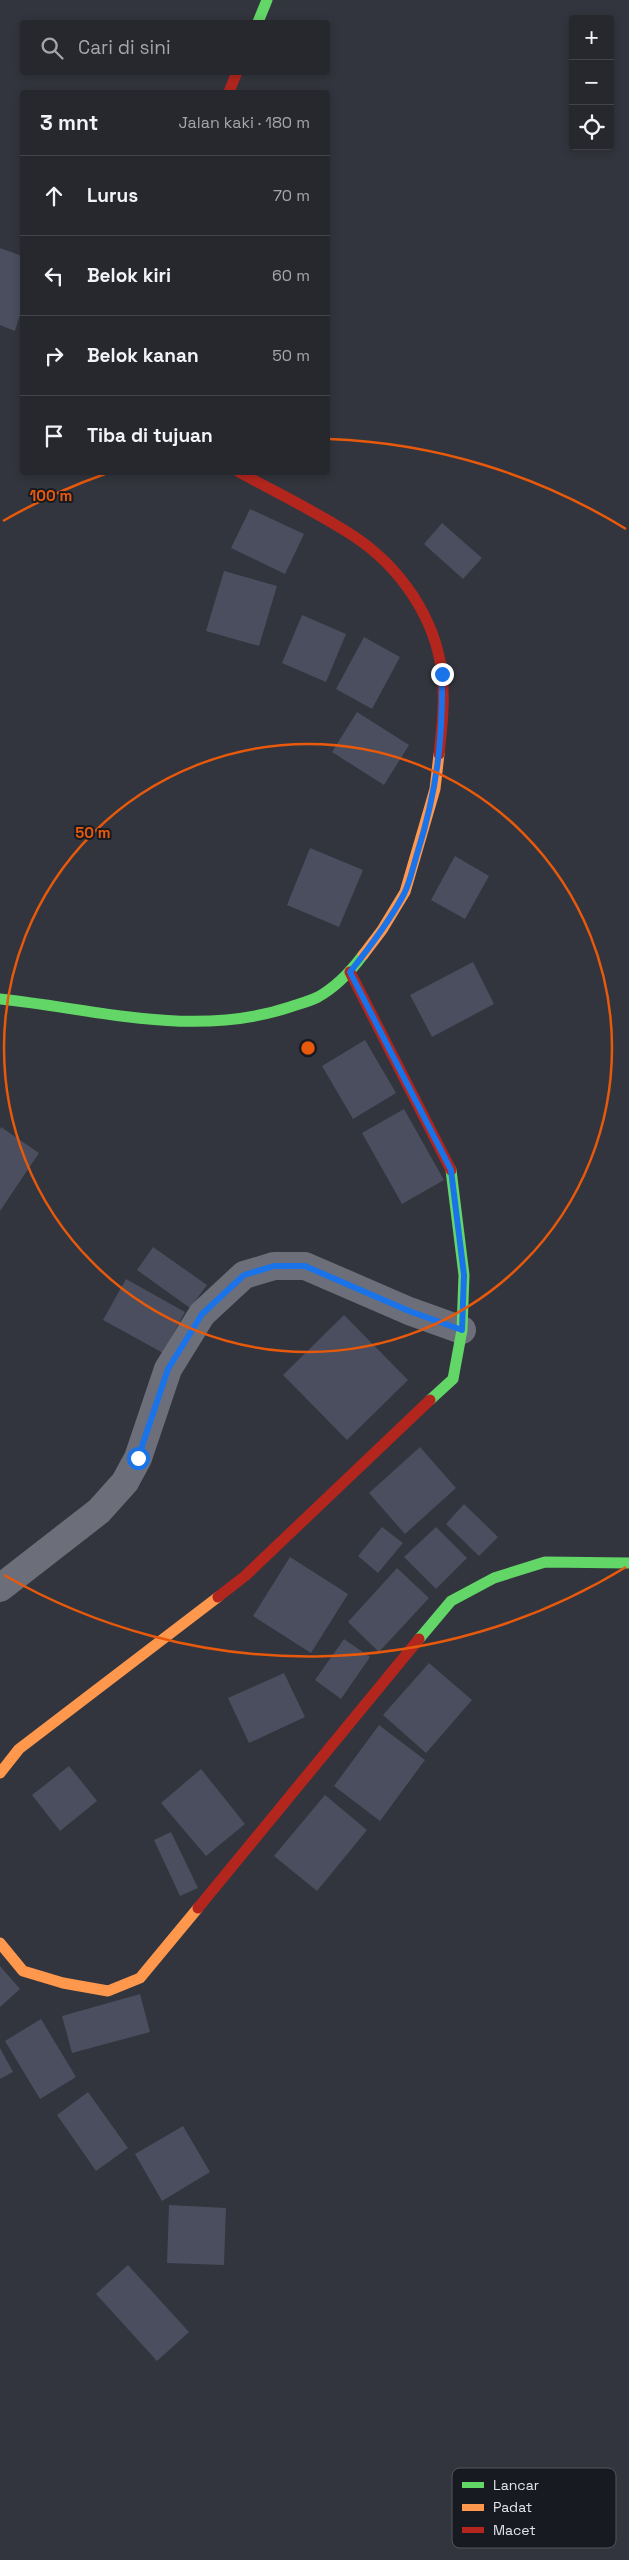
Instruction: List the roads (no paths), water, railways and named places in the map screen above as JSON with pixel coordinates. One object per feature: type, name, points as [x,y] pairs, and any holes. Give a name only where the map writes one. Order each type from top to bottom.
[{"type":"street","points":[[259,20],[267,0]]},
{"type":"street","points":[[230,90],[236,75]]},
{"type":"street","points":[[0,999],[56,1005],[126,1018],[178,1022],[218,1021],[271,1014],[318,997],[350,972],[382,930],[405,892],[435,789],[442,729],[442,674],[432,635],[412,592],[384,560],[355,537],[244,475]]},
{"type":"street","points":[[0,1773],[19,1749],[245,1576],[453,1380],[462,1330],[464,1275],[451,1170],[350,972]]},
{"type":"street","points":[[0,1588],[99,1511],[125,1482],[138,1458],[168,1369],[202,1314],[244,1275],[274,1266],[305,1266],[409,1311],[462,1330]]},
{"type":"street","points":[[0,1944],[23,1971],[63,1983],[108,1991],[140,1978],[451,1601],[494,1578],[545,1562],[629,1563]]}]
